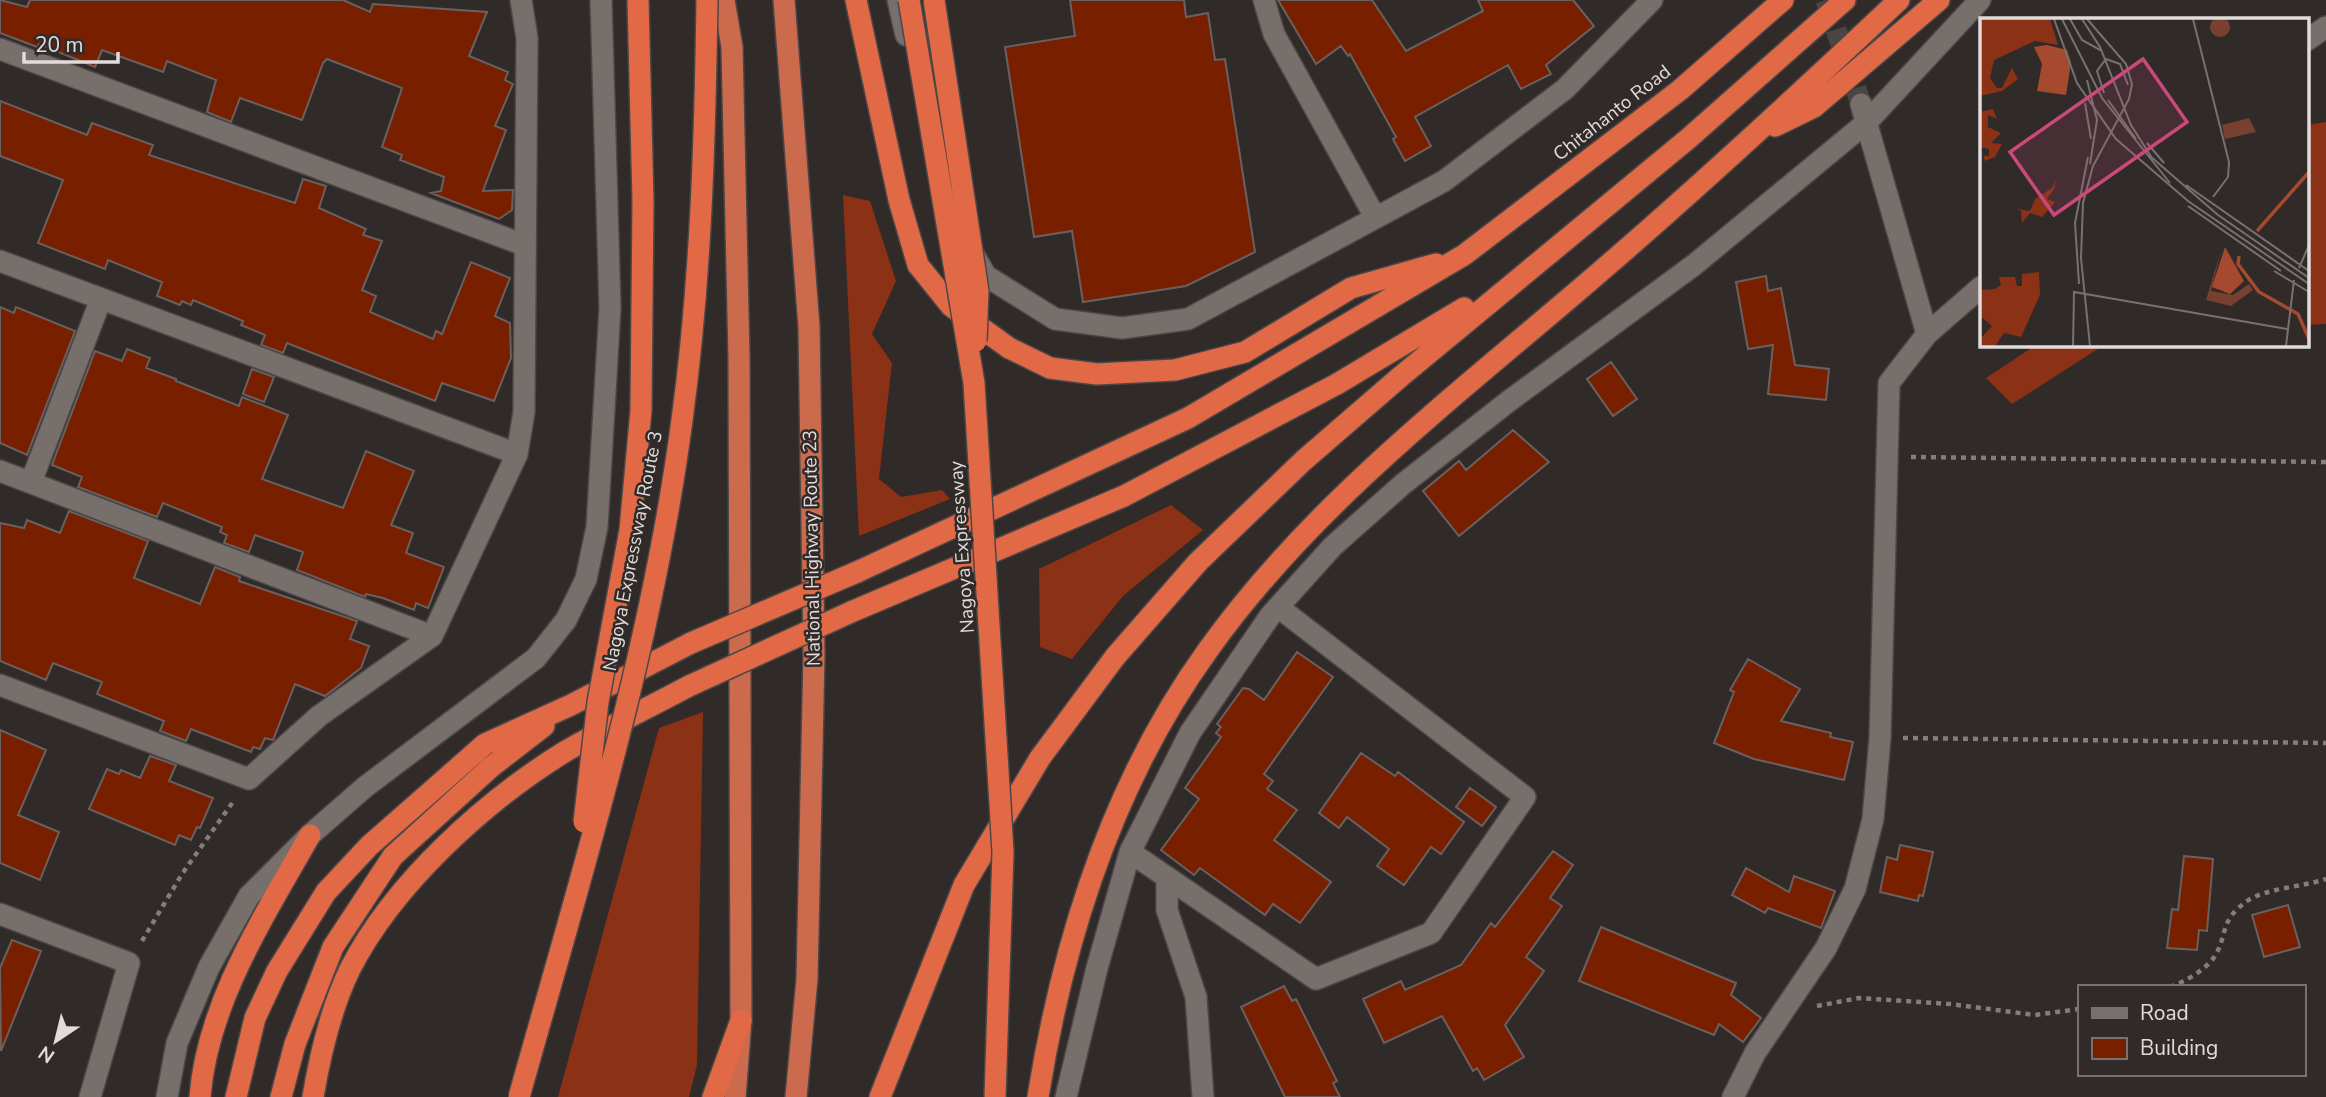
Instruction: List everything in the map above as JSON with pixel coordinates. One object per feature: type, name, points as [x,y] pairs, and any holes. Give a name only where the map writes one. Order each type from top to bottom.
[{"type":"highway","points":[[575,897],[598,702],[630,530],[641,410],[643,201],[638,0]]},
{"type":"highway","name":"Nagoya Expressway Route 3","points":[[519,1097],[575,897],[641,636],[682,422],[695,304],[705,148],[707,0]]},
{"type":"highway","points":[[724,0],[732,47],[739,345],[741,1020],[735,1097]]},
{"type":"highway","name":"National Highway Route 23","points":[[784,0],[809,327],[814,655],[807,978],[796,1097]]},
{"type":"highway","points":[[856,0],[899,200],[918,265],[951,306],[1009,348],[1050,368],[1097,374],[1175,370],[1245,352],[1351,288],[1464,255]]},
{"type":"highway","name":"Nagoya Expressway","points":[[909,0],[974,383],[1003,852],[995,1097]]},
{"type":"highway","points":[[934,0],[978,291],[974,383]]},
{"type":"highway","name":"Chitahanto Road","points":[[1464,255],[1680,90],[1783,0]]},
{"type":"highway","points":[[880,1097],[964,885],[1040,758],[1115,657],[1198,562],[1303,461],[1737,97],[1845,0]]},
{"type":"highway","points":[[1038,1097],[1046,1046],[1076,927],[1119,808],[1156,734],[1207,651],[1271,570],[1348,491],[1443,404],[1756,135],[1899,0]]},
{"type":"highway","points":[[1756,135],[1814,107],[1939,0]]},
{"type":"highway","points":[[313,1097],[328,1031],[350,970],[375,930],[421,872],[456,834],[506,792],[566,751],[689,686],[851,612],[1124,496],[1337,384],[1434,328],[1567,238]]},
{"type":"highway","points":[[236,1097],[255,1018],[299,932],[326,892],[408,808],[485,744],[571,705],[691,643],[857,572],[1188,418],[1464,255]]},
{"type":"highway","points":[[281,1097],[295,1044],[333,947],[393,856],[491,767],[571,705]]},
{"type":"highway","points":[[200,1097],[201,1078],[225,998],[264,917],[310,835]]},
{"type":"highway","points":[[713,1097],[741,1020]]},
{"type":"street","points":[[0,685],[249,779],[319,716],[432,636],[517,454],[524,412],[527,38],[521,0]]},
{"type":"street","points":[[167,1097],[177,1043],[209,967],[249,896],[310,835],[365,787],[536,658],[566,620],[586,579],[597,527],[610,308],[601,0]]},
{"type":"street","points":[[898,0],[947,209],[986,276],[1055,318],[1122,328],[1188,320],[1444,181],[1565,89],[1651,0]]},
{"type":"street","points":[[1264,0],[1274,34],[1375,218]]},
{"type":"street","points":[[1066,1097],[1097,968],[1130,852],[1190,733],[1278,607],[1333,547],[1403,484],[1509,401],[1695,265],[1864,113],[1980,0]]},
{"type":"street","points":[[2308,39],[2326,27]]},
{"type":"street","points":[[0,49],[524,245]]},
{"type":"street","points":[[1864,113],[1927,334]]},
{"type":"street","points":[[0,261],[517,454]]},
{"type":"street","points":[[1733,1097],[1755,1053],[1826,948],[1856,889],[1873,819],[1880,738],[1889,383],[1927,334],[1980,288]]},
{"type":"street","points":[[31,482],[101,299]]},
{"type":"street","points":[[0,471],[432,636]]},
{"type":"street","points":[[1130,852],[1316,979],[1432,933],[1525,797],[1278,607]]},
{"type":"street","points":[[1167,878],[1167,910],[1196,997],[1203,1097]]},
{"type":"street","points":[[0,914],[129,964],[90,1097]]},
{"type":"path","points":[[1886,457],[2326,462]]},
{"type":"path","points":[[1880,738],[2326,743]]},
{"type":"path","points":[[129,964],[182,874],[249,779]]},
{"type":"path","points":[[2173,985],[2203,968],[2215,956],[2222,929],[2235,911],[2249,900],[2260,894],[2292,889],[2326,878]]},
{"type":"path","points":[[1788,1004],[1818,1007],[1859,998],[1950,1004],[2035,1015],[2078,1009]]},
{"type":"shaded area","points":[[2326,122],[2326,324],[2308,325],[2308,125]]},
{"type":"shaded area","points":[[843,195],[870,201],[896,281],[872,334],[892,363],[879,479],[901,497],[942,490],[950,499],[859,536]]},
{"type":"shaded area","points":[[2034,346],[2102,346],[2012,404],[1986,378]]},
{"type":"shaded area","points":[[1171,505],[1203,530],[1123,596],[1072,659],[1040,647],[1039,569]]},
{"type":"shaded area","points":[[703,712],[697,1065],[689,1097],[558,1097],[659,728]]},
{"type":"building","points":[[0,0],[27,7],[30,0],[343,0],[370,12],[373,4],[487,12],[469,56],[508,72],[505,80],[513,84],[495,126],[506,130],[483,191],[513,190],[512,210],[499,219],[431,193],[441,191],[444,177],[400,160],[402,155],[382,147],[402,88],[327,59],[323,63],[302,120],[240,98],[231,122],[207,112],[216,80],[167,61],[163,72],[102,50],[95,67],[39,44],[37,47],[0,33]]},
{"type":"building","points":[[1070,0],[1184,0],[1186,17],[1208,13],[1215,60],[1225,59],[1255,252],[1186,286],[1083,302],[1072,231],[1034,237],[1005,47],[1075,36]]},
{"type":"building","points":[[1278,0],[1372,0],[1406,51],[1483,11],[1478,0],[1573,0],[1594,26],[1546,65],[1551,74],[1521,89],[1508,65],[1415,117],[1431,146],[1405,161],[1393,139],[1396,137],[1350,54],[1348,56],[1341,46],[1316,64]]},
{"type":"building","points":[[0,101],[87,135],[92,123],[153,145],[149,155],[295,203],[303,179],[326,186],[319,208],[366,229],[363,235],[382,241],[362,290],[376,296],[370,312],[433,339],[436,331],[442,334],[471,262],[510,278],[495,316],[510,323],[511,358],[494,401],[442,383],[435,401],[287,343],[283,353],[261,345],[265,335],[241,325],[243,321],[193,300],[191,305],[182,301],[180,305],[157,296],[162,282],[108,260],[105,269],[38,243],[63,180],[0,156]]},
{"type":"building","points":[[1766,276],[1768,291],[1781,288],[1795,365],[1829,369],[1826,400],[1768,394],[1773,345],[1748,349],[1736,282]]},
{"type":"building","points":[[0,307],[14,313],[16,307],[75,331],[27,455],[0,443]]},
{"type":"building","points":[[127,349],[150,358],[146,368],[176,381],[239,406],[242,397],[288,415],[262,479],[343,508],[366,451],[414,471],[391,525],[413,533],[406,553],[444,567],[428,608],[416,603],[414,610],[383,598],[366,594],[365,597],[297,570],[303,552],[255,535],[249,552],[224,543],[227,535],[220,532],[222,527],[163,503],[157,517],[78,487],[82,477],[52,465],[95,351],[122,361]]},
{"type":"building","points":[[1611,362],[1637,399],[1613,416],[1587,379]]},
{"type":"building","points":[[252,369],[274,377],[264,402],[243,394]]},
{"type":"building","points":[[1513,430],[1549,462],[1459,536],[1423,491],[1459,461],[1466,470]]},
{"type":"building","points":[[69,511],[148,541],[134,578],[200,604],[215,567],[240,577],[239,581],[357,621],[350,639],[369,646],[361,668],[325,696],[295,684],[273,740],[265,738],[260,749],[253,747],[251,752],[191,729],[186,741],[160,731],[164,721],[97,694],[102,682],[53,663],[46,680],[0,661],[0,523],[24,528],[27,520],[60,533]]},
{"type":"building","points":[[1297,652],[1333,677],[1264,774],[1273,781],[1267,789],[1297,810],[1274,840],[1331,882],[1300,923],[1273,904],[1265,915],[1200,868],[1194,875],[1161,850],[1199,799],[1185,788],[1221,737],[1216,733],[1221,727],[1217,724],[1243,688],[1249,689],[1264,700]]},
{"type":"building","points":[[1748,659],[1800,689],[1781,721],[1831,733],[1830,737],[1853,742],[1844,780],[1754,759],[1714,743],[1734,692],[1730,690]]},
{"type":"building","points":[[0,730],[46,750],[18,815],[59,832],[40,880],[0,863]]},
{"type":"building","points":[[1361,753],[1395,776],[1398,772],[1464,822],[1441,854],[1431,847],[1404,885],[1377,866],[1389,849],[1347,817],[1339,828],[1319,813]]},
{"type":"building","points":[[150,756],[176,765],[169,781],[213,798],[200,828],[197,827],[191,840],[179,835],[175,845],[89,809],[107,769],[119,774],[121,770],[140,778]]},
{"type":"building","points":[[1470,788],[1496,807],[1482,826],[1456,807]]},
{"type":"building","points":[[1900,845],[1933,852],[1923,896],[1919,895],[1918,901],[1880,892],[1887,857],[1897,860]]},
{"type":"building","points":[[1553,851],[1573,865],[1550,898],[1562,906],[1526,957],[1544,971],[1505,1025],[1524,1057],[1484,1080],[1477,1068],[1473,1071],[1442,1016],[1384,1043],[1363,999],[1401,981],[1405,990],[1461,965],[1491,923],[1495,927]]},
{"type":"building","points":[[2184,856],[2213,859],[2207,931],[2199,930],[2197,950],[2167,948],[2172,909],[2178,910]]},
{"type":"building","points":[[1746,868],[1789,892],[1794,876],[1835,891],[1821,928],[1768,908],[1765,913],[1732,895]]},
{"type":"building","points":[[2288,905],[2300,947],[2264,957],[2252,915]]},
{"type":"building","points":[[1601,927],[1736,983],[1731,995],[1761,1018],[1743,1042],[1719,1024],[1714,1035],[1579,981]]},
{"type":"building","points":[[12,940],[41,951],[1,1051],[0,968]]},
{"type":"building","points":[[1284,986],[1292,1001],[1296,999],[1337,1081],[1333,1083],[1340,1097],[1285,1097],[1241,1007]]},
{"type":"tunnel","points":[[1826,0],[1861,104]]}]
